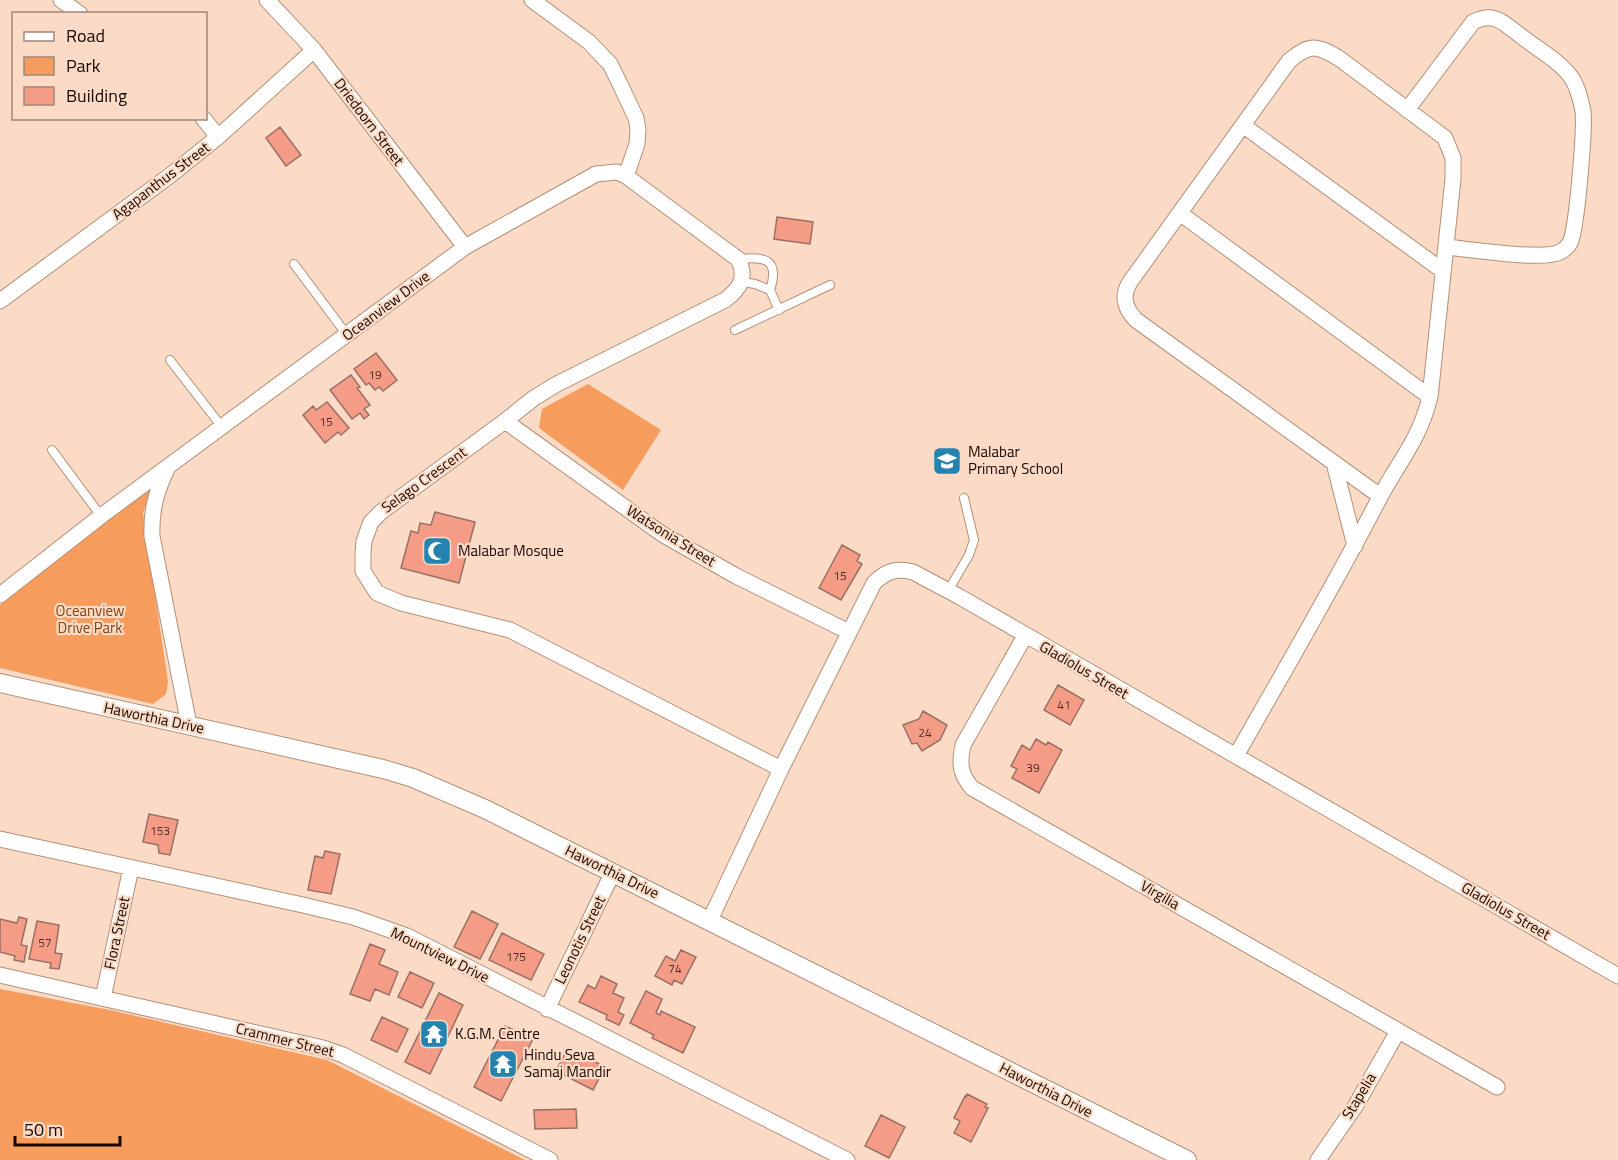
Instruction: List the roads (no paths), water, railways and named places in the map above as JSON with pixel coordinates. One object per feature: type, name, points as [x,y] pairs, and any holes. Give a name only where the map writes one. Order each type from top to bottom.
[{"type":"street","points":[[62,0],[77,12]]},
{"type":"street","name":"Driedoorn Street","points":[[267,0],[314,50],[465,247]]},
{"type":"street","points":[[532,0],[589,42],[606,60],[620,84],[636,118],[638,129],[636,144],[622,174],[738,259],[742,267],[742,282]]},
{"type":"street","points":[[1407,110],[1473,22],[1489,17],[1502,22],[1563,68],[1573,80],[1579,94],[1584,128],[1570,244],[1559,253],[1539,255],[1446,247]]},
{"type":"street","points":[[1236,756],[1424,421],[1430,397],[1446,247],[1453,158],[1445,138],[1340,59],[1323,49],[1311,47],[1302,50],[1289,61],[1127,287],[1125,299],[1127,309],[1136,320],[1380,496]]},
{"type":"street","name":"Agapanthus Street","points":[[0,301],[219,137],[314,50]]},
{"type":"street","points":[[205,120],[219,137]]},
{"type":"street","points":[[1244,126],[1443,271]]},
{"type":"street","name":"Oceanview Drive","points":[[0,595],[101,516],[465,247],[596,174],[622,174]]},
{"type":"street","points":[[1180,214],[1430,397]]},
{"type":"street","name":"Selago Crescent","points":[[742,282],[736,292],[725,300],[555,385],[534,398],[381,512],[371,522],[364,541],[363,571],[377,592],[401,603],[510,630],[781,769]]},
{"type":"street","name":"Watsonia Street","points":[[505,421],[662,534],[736,576],[849,632]]},
{"type":"street","points":[[1334,463],[1355,546]]},
{"type":"street","name":"Oceanview Drive","points":[[169,467],[154,500],[151,518],[152,536],[189,725]]},
{"type":"street","name":"Gladiolus Street","points":[[710,920],[781,769],[874,583],[882,575],[894,569],[913,572],[948,591],[1618,976]]},
{"type":"street","name":"Virgilia","points":[[1025,636],[963,745],[960,765],[962,773],[972,788],[1497,1088]]},
{"type":"street","name":"Haworthia Drive","points":[[0,683],[383,769],[413,778],[485,809],[613,872],[1187,1160]]},
{"type":"street","name":"Mountview Drive","points":[[0,839],[353,917],[407,936],[847,1160]]},
{"type":"street","name":"Flora Street","points":[[103,998],[131,868]]},
{"type":"street","name":"Leonotis Street","points":[[547,1009],[613,872]]},
{"type":"street","name":"Crammer Street","points":[[0,975],[324,1048],[343,1055],[550,1160]]},
{"type":"street","name":"Stapelia","points":[[1318,1160],[1356,1105],[1398,1031]]},
{"type":"lane","points":[[738,259],[761,258],[773,265],[770,290],[779,310]]},
{"type":"lane","points":[[294,264],[347,335]]},
{"type":"lane","points":[[742,282],[770,290]]},
{"type":"lane","points":[[735,330],[830,285]]},
{"type":"lane","points":[[170,360],[222,427]]},
{"type":"lane","points":[[52,450],[101,516]]},
{"type":"lane","points":[[948,591],[969,555],[974,540],[964,498]]},
{"type":"place","name":"Malabar Primary School","points":[[947,461]]},
{"type":"place","name":"Malabar Mosque","points":[[437,551]]},
{"type":"place","name":"K.G.M. Centre","points":[[434,1034]]},
{"type":"place","name":"Hindu Seva Samaj Mandir","points":[[503,1064]]},
{"type":"park label","name":"Oceanview Drive Park","points":[[90,620]]}]
